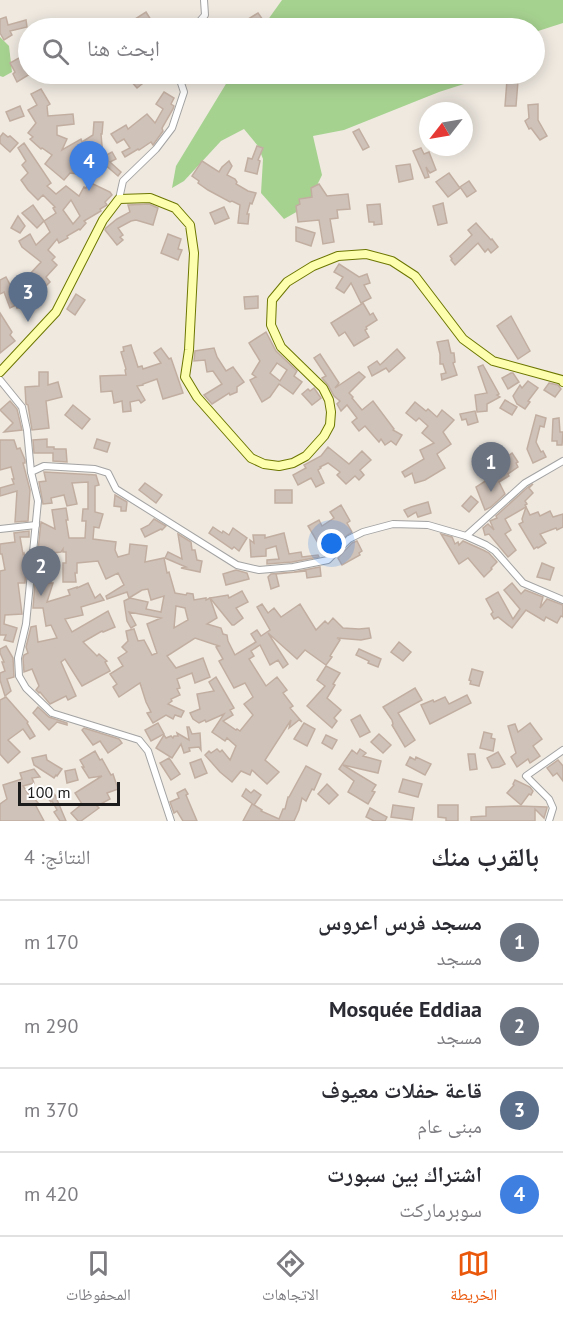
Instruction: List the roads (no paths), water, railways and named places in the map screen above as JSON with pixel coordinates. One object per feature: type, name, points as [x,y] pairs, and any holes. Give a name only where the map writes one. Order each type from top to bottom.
[{"type":"street","points":[[203,18],[206,15],[204,0]]},
{"type":"street","points":[[0,372],[56,312],[103,220],[119,200],[123,181],[156,149],[172,128],[184,92],[181,84]]},
{"type":"street","points":[[119,200],[150,198],[175,208],[190,225],[194,253],[189,350],[185,377],[197,397],[251,458],[264,464],[279,466],[293,463],[306,456],[324,436],[330,425],[329,400],[323,388],[281,347],[271,325],[272,300],[287,282],[313,266],[338,256],[366,254],[392,261],[415,276],[463,339],[493,361],[563,382]]},
{"type":"street","points":[[0,380],[22,407],[31,472],[38,501],[26,624],[18,658],[19,676],[26,688],[52,713],[139,740],[148,751],[171,821]]},
{"type":"street","points":[[466,536],[525,483],[563,461]]},
{"type":"street","points":[[31,472],[44,466],[95,468],[108,473],[116,489],[237,565],[259,570],[328,561],[349,539],[363,532],[393,524],[428,525],[466,536],[486,546],[495,551],[523,583],[563,600]]},
{"type":"street","points":[[0,529],[36,525]]},
{"type":"street","points":[[549,821],[553,808],[549,799],[526,776],[563,750]]},
{"type":"place","name":"اشتراك بين سبورت","points":[[89,191]]},
{"type":"place","name":"قاعة حفلات معيوف","points":[[28,322]]},
{"type":"place","name":"مسجد فرس اعروس","points":[[491,492]]},
{"type":"place","name":"Mosquée Eddiaa","points":[[41,596]]}]
